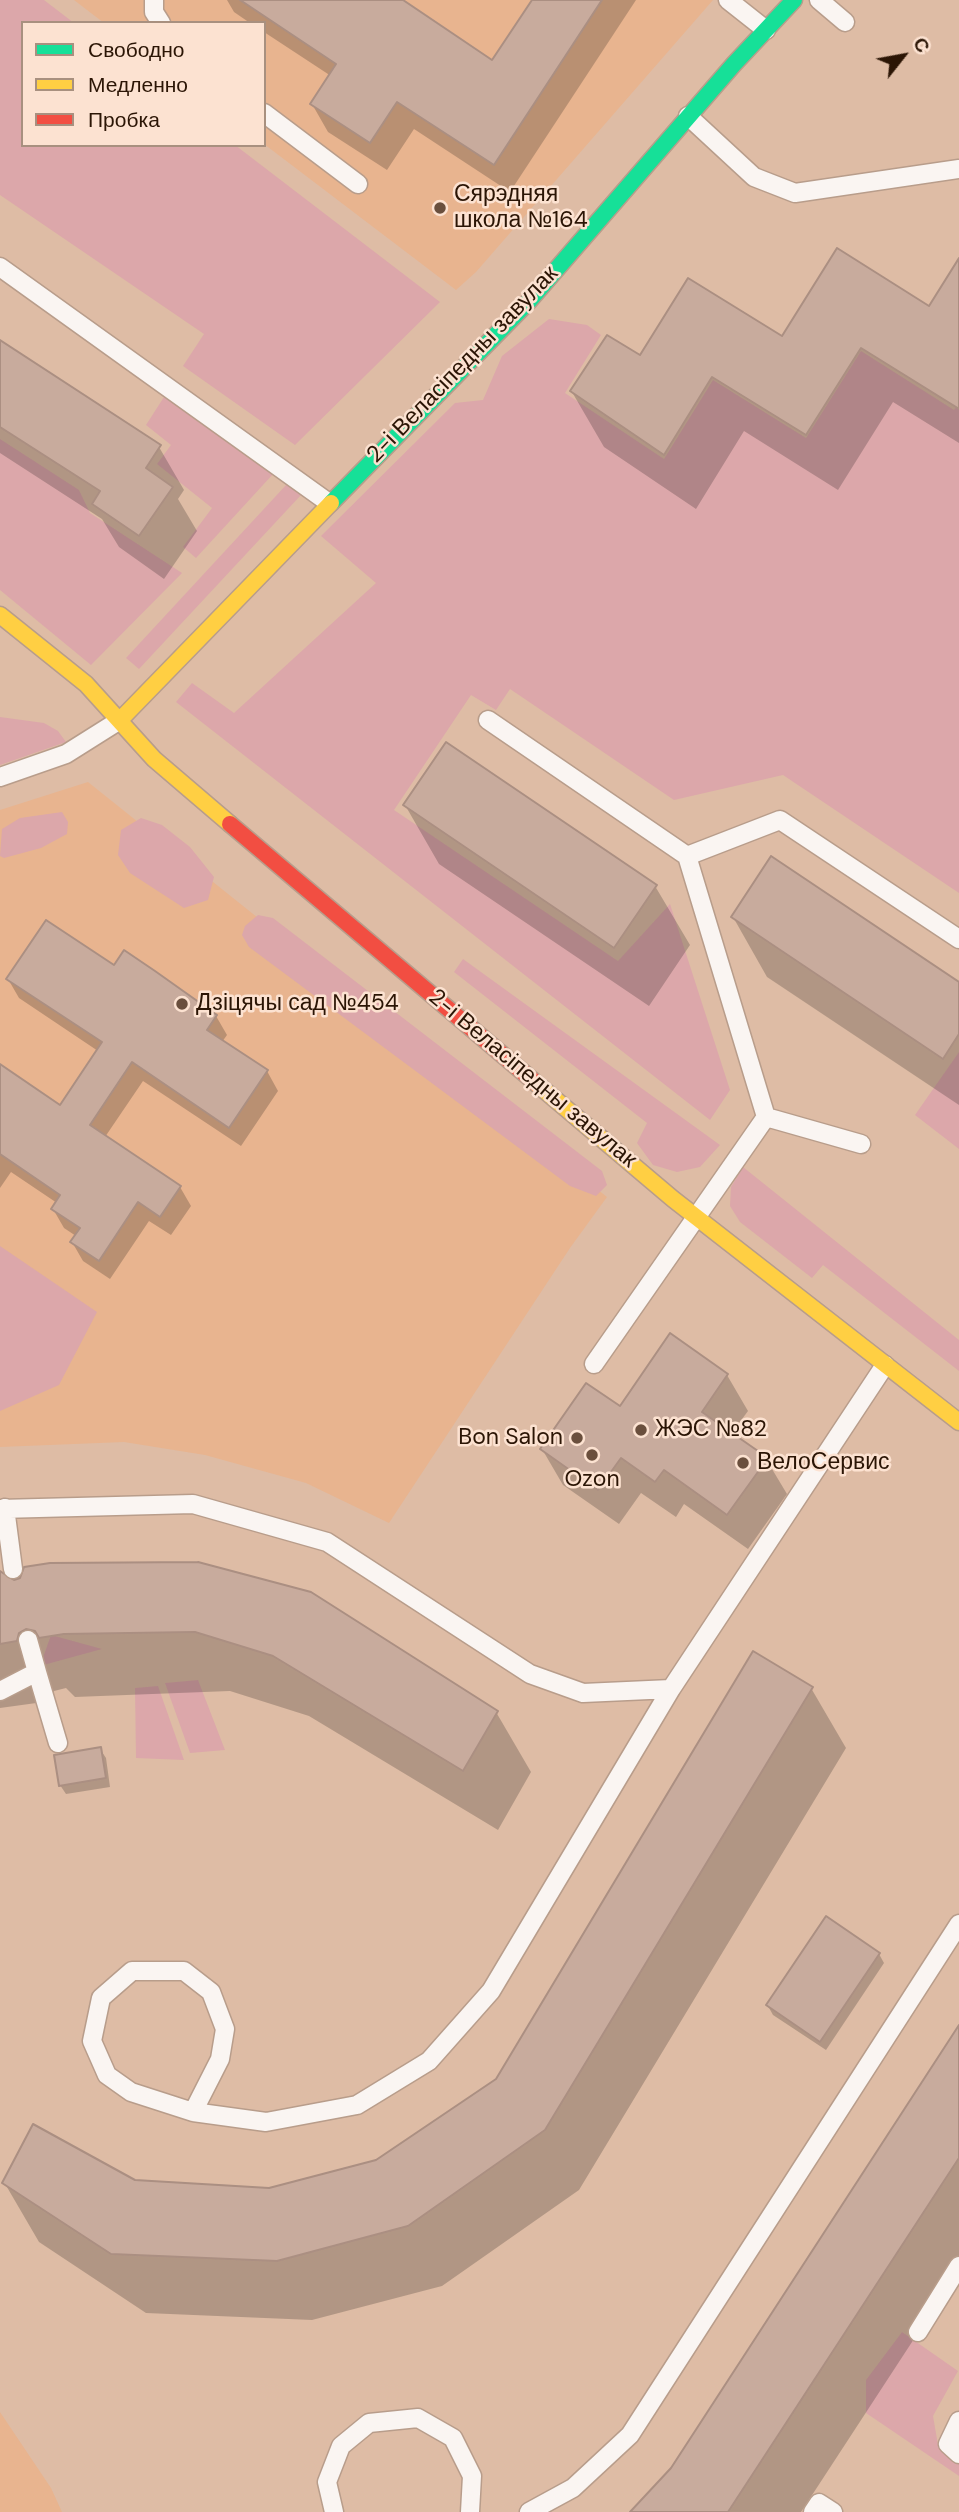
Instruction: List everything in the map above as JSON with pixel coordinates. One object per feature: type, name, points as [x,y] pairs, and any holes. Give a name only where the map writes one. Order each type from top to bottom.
[{"type":"street","name":"2-і Веласіпедны завулак","points":[[120,720],[529,301],[688,116],[794,0]]},
{"type":"street","name":"2-і Веласіпедны завулак","points":[[0,615],[86,684],[154,759],[696,1218],[959,1422]]},
{"type":"lane","points":[[154,0],[154,12],[160,21]]},
{"type":"lane","points":[[728,0],[766,30]]},
{"type":"lane","points":[[820,0],[845,22]]},
{"type":"lane","points":[[266,115],[358,184]]},
{"type":"lane","points":[[688,116],[754,177],[795,192],[959,169]]},
{"type":"lane","points":[[0,267],[330,503]]},
{"type":"lane","points":[[0,777],[66,754],[120,720]]},
{"type":"lane","points":[[488,720],[687,856],[766,1117]]},
{"type":"lane","points":[[687,856],[780,820],[959,939]]},
{"type":"lane","points":[[594,1364],[766,1117]]},
{"type":"lane","points":[[766,1117],[861,1144]]},
{"type":"lane","points":[[193,2112],[220,2059],[225,2029],[211,1992],[184,1971],[132,1971],[101,1998],[92,2041],[107,2075],[131,2092],[193,2112],[266,2122],[356,2105],[429,2061],[491,1991],[671,1689],[885,1365]]},
{"type":"lane","points":[[13,1569],[3,1509],[193,1504],[327,1542],[530,1674],[583,1693],[671,1689]]},
{"type":"lane","points":[[28,1640],[58,1743]]},
{"type":"lane","points":[[0,1691],[37,1672]]},
{"type":"lane","points":[[529,2512],[573,2488],[631,2435],[959,1924]]},
{"type":"lane","points":[[918,2332],[959,2266]]},
{"type":"lane","points":[[334,2512],[327,2482],[341,2446],[369,2423],[418,2418],[453,2438],[472,2476],[471,2512]]},
{"type":"lane","points":[[959,2421],[948,2444],[959,2454]]},
{"type":"lane","points":[[813,2512],[819,2503],[832,2512]]},
{"type":"shaded area","points":[[0,0],[44,0],[71,21],[21,21],[21,147],[238,147],[440,302],[295,445],[183,366],[204,334],[0,195]]},
{"type":"shaded area","name":"Сярэдняя школа №164","points":[[74,0],[713,0],[476,272],[456,290],[266,146],[266,21],[101,21]]},
{"type":"shaded area","points":[[549,319],[587,325],[601,335],[565,393],[664,459],[713,380],[806,438],[861,351],[954,410],[959,403],[959,893],[783,775],[674,800],[510,689],[496,710],[471,695],[394,810],[618,961],[670,904],[730,1090],[710,1120],[176,702],[192,683],[234,713],[376,583],[321,536],[455,403],[483,400],[502,356]]},
{"type":"shaded area","points":[[164,397],[274,473],[196,558],[183,547],[212,508],[157,464],[171,445],[146,425]]},
{"type":"shaded area","points":[[0,439],[79,490],[90,513],[182,573],[91,665],[0,590]]},
{"type":"shaded area","points":[[287,484],[301,495],[139,669],[126,658]]},
{"type":"shaded area","points":[[0,717],[44,723],[58,731],[66,742],[0,765]]},
{"type":"shaded area","name":"Дзіцячы сад №454","points":[[88,782],[607,1197],[570,1248],[389,1523],[306,1483],[205,1455],[124,1442],[0,1447],[0,810]]},
{"type":"shaded area","points":[[62,812],[68,822],[67,834],[41,848],[4,858],[0,856],[2,829],[20,818]]},
{"type":"shaded area","points":[[141,818],[162,825],[190,847],[214,877],[208,900],[184,908],[130,873],[118,855],[121,830]]},
{"type":"shaded area","points":[[258,915],[273,918],[602,1171],[607,1185],[596,1196],[570,1186],[249,947],[242,935],[245,926]]},
{"type":"shaded area","points":[[463,959],[720,1145],[700,1167],[677,1172],[653,1165],[637,1143],[647,1123],[454,972]]},
{"type":"shaded area","points":[[959,1052],[959,1149],[915,1115]]},
{"type":"shaded area","points":[[743,1167],[959,1340],[959,1371],[823,1265],[812,1278],[740,1222],[730,1206],[731,1187]]},
{"type":"shaded area","points":[[0,1246],[97,1312],[59,1385],[0,1411]]},
{"type":"shaded area","points":[[51,1635],[102,1649],[40,1666]]},
{"type":"shaded area","points":[[198,1680],[225,1750],[190,1753],[165,1683]]},
{"type":"shaded area","points":[[158,1686],[184,1760],[136,1758],[135,1688]]},
{"type":"shaded area","points":[[902,2332],[958,2371],[933,2416],[938,2445],[959,2460],[959,2476],[866,2413],[866,2380]]},
{"type":"shaded area","points":[[0,2412],[51,2488],[62,2512],[0,2512]]},
{"type":"building","points":[[240,0],[403,0],[492,60],[532,0],[602,0],[494,165],[397,102],[370,143],[310,104],[336,64]]},
{"type":"building","points":[[837,248],[929,306],[959,258],[959,409],[861,348],[806,435],[712,377],[664,455],[570,391],[607,335],[640,355],[688,278],[782,336]]},
{"type":"building","points":[[0,340],[161,445],[146,468],[173,487],[139,536],[92,504],[100,491],[0,427]]},
{"type":"building","points":[[446,742],[657,885],[614,948],[403,805]]},
{"type":"building","points":[[771,856],[959,982],[959,1034],[943,1059],[731,917]]},
{"type":"building","points":[[46,920],[114,965],[124,950],[217,1015],[207,1030],[268,1070],[229,1128],[132,1062],[90,1125],[181,1186],[160,1217],[138,1202],[99,1261],[70,1242],[80,1228],[51,1209],[60,1195],[0,1154],[0,1064],[60,1105],[102,1042],[6,979]]},
{"type":"building","name":"ЖЭС №82","points":[[670,1333],[728,1374],[702,1412],[768,1458],[727,1515],[664,1470],[655,1482],[621,1458],[598,1490],[540,1449],[586,1383],[620,1406]]},
{"type":"building","points":[[198,1562],[311,1592],[498,1711],[463,1771],[273,1656],[195,1632],[64,1634],[39,1638],[35,1631],[26,1629],[19,1633],[17,1641],[0,1644],[0,1571],[14,1580],[20,1578],[24,1567],[50,1563]]},
{"type":"building","points":[[753,1651],[813,1687],[545,2130],[408,2226],[277,2261],[111,2254],[2,2183],[33,2124],[135,2180],[269,2188],[376,2160],[496,2079]]},
{"type":"building","points":[[101,1747],[106,1778],[59,1786],[54,1755]]},
{"type":"building","points":[[826,1916],[880,1953],[820,2042],[766,2005]]},
{"type":"building","points":[[959,2025],[959,2158],[728,2512],[630,2512],[671,2468]]},
{"type":"traffic: fast","points":[[331,503],[529,301],[734,64],[794,0]]},
{"type":"traffic: slow","points":[[120,720],[331,503]]},
{"type":"traffic: slow","points":[[0,615],[86,684],[154,759],[230,824]]},
{"type":"traffic: slow","points":[[537,1084],[673,1199],[959,1422]]},
{"type":"traffic: jam","points":[[230,824],[537,1084]]},
{"type":"place","name":"Сярэдняя школа №164","points":[[440,208]]},
{"type":"place","name":"Дзіцячы сад №454","points":[[182,1004]]},
{"type":"place","name":"ЖЭС №82","points":[[641,1430]]},
{"type":"place","name":"Bon Salon","points":[[577,1438]]},
{"type":"place","name":"Ozon","points":[[592,1455]]},
{"type":"place","name":"ВелоСервис","points":[[743,1463]]}]
